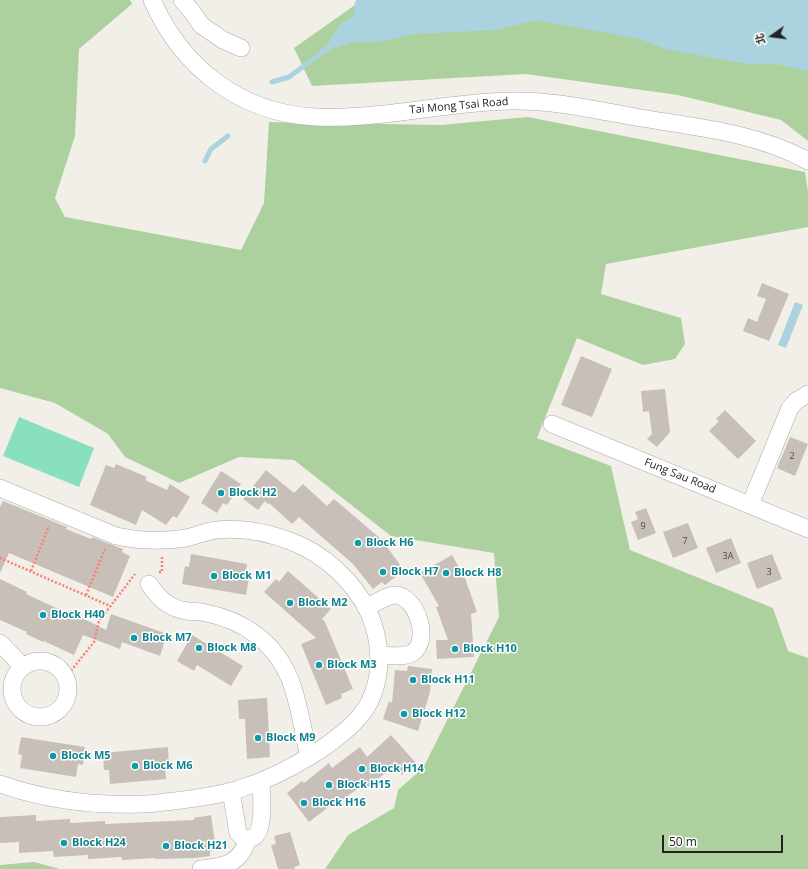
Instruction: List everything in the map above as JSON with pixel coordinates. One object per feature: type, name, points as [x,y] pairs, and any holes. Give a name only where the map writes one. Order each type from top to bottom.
[{"type":"street","name":"Tai Mong Tsai Road","points":[[152,0],[175,41],[199,69],[217,84],[240,97],[274,110],[300,115],[340,117],[498,101],[534,102],[595,110],[727,133],[763,142],[808,161]]},
{"type":"street","points":[[182,0],[194,13],[201,25],[223,40],[241,48]]},
{"type":"street","points":[[750,505],[790,408],[796,401],[808,394]]},
{"type":"street","name":"Fung Sau Road","points":[[552,424],[808,529]]},
{"type":"street","points":[[0,488],[111,534],[134,540],[152,541],[188,537],[216,530],[242,530],[268,534],[292,542],[315,554],[335,569],[348,582],[366,608],[373,623],[379,655],[375,687],[370,702],[356,720],[333,740],[309,757],[261,782],[231,791],[195,799],[117,805],[89,804],[62,800],[35,795],[0,784]]},
{"type":"street","points":[[149,584],[154,592],[169,605],[177,609],[187,612],[208,613],[234,621],[261,638],[282,664],[289,678],[309,757]]},
{"type":"street","points":[[366,608],[389,596],[401,596],[411,603],[422,634],[420,644],[414,652],[406,655],[379,655]]},
{"type":"street","points":[[0,643],[23,667]]},
{"type":"street","points":[[38,661],[54,664],[61,670],[66,677],[69,686],[68,695],[62,708],[50,716],[42,718],[33,717],[18,707],[12,690],[13,681],[17,673],[23,667],[30,662],[38,661]]},
{"type":"street","points":[[231,791],[238,834],[242,838],[253,838],[257,833],[261,821],[261,782]]},
{"type":"street","points":[[201,869],[228,864],[235,860],[241,854],[248,839]]},
{"type":"path","points":[[31,571],[55,511]]},
{"type":"path","points":[[86,595],[111,534]]},
{"type":"path","points":[[0,558],[110,606],[99,621],[94,642],[66,677]]},
{"type":"green space","points":[[0,0],[130,0],[132,4],[79,49],[75,136],[55,198],[65,217],[241,250],[264,203],[269,122],[441,125],[528,117],[805,172],[808,192],[808,227],[606,264],[601,294],[681,318],[685,344],[675,359],[643,365],[577,338],[537,438],[611,466],[630,550],[773,608],[788,651],[808,658],[808,869],[325,869],[348,835],[394,808],[398,790],[423,768],[499,617],[494,553],[391,536],[294,460],[239,457],[179,483],[125,457],[108,434],[55,403],[0,388]]},
{"type":"green space","points":[[362,0],[808,44],[808,141],[781,120],[678,95],[526,74],[312,86],[294,48]]},
{"type":"green space","points":[[19,417],[94,448],[79,487],[3,456]]},
{"type":"green space","points":[[34,862],[60,869],[0,869],[0,865]]},
{"type":"water","points":[[356,0],[808,0],[808,71],[776,64],[747,64],[665,49],[640,39],[536,20],[496,30],[414,34],[380,42],[353,42],[336,48],[328,43],[342,22],[354,16],[354,5]]},
{"type":"water","points":[[795,302],[803,305],[786,348],[778,345]]},
{"type":"building","points":[[762,283],[789,294],[769,341],[743,331],[748,318],[757,322],[766,299],[757,296]]},
{"type":"building","points":[[581,356],[612,369],[592,417],[561,405]]},
{"type":"building","points":[[665,389],[670,432],[657,447],[647,439],[652,434],[649,411],[643,412],[641,391]]},
{"type":"building","points":[[725,410],[756,441],[738,459],[709,431],[719,421],[716,419]]},
{"type":"building","points":[[790,437],[808,444],[795,476],[777,468]]},
{"type":"building","points":[[116,464],[147,477],[145,480],[167,490],[170,484],[190,497],[177,518],[173,516],[166,525],[142,510],[136,525],[90,505],[106,465],[114,468]]},
{"type":"building","points":[[266,470],[294,493],[303,484],[327,506],[334,499],[381,539],[404,570],[385,585],[382,582],[373,589],[353,564],[299,517],[292,524],[265,501],[258,510],[243,499]]},
{"type":"building","name":"Block H2","points":[[221,471],[241,484],[227,505],[223,503],[217,513],[201,503]]},
{"type":"building","points":[[3,501],[67,527],[66,529],[91,539],[92,537],[123,549],[122,552],[130,556],[113,597],[9,553],[0,573],[0,507]]},
{"type":"building","points":[[646,508],[656,533],[638,540],[631,522],[638,519],[635,512]]},
{"type":"building","points":[[688,523],[698,548],[673,558],[663,532]]},
{"type":"building","points":[[731,538],[741,563],[716,573],[706,548]]},
{"type":"building","name":"Block M1","points":[[191,554],[247,564],[245,577],[249,578],[246,595],[182,584],[185,566],[189,567]]},
{"type":"building","points":[[772,554],[782,579],[757,589],[747,563]]},
{"type":"building","points":[[452,555],[465,578],[477,612],[471,614],[474,657],[437,659],[436,640],[448,640],[436,607],[439,606],[420,573]]},
{"type":"building","points":[[288,571],[331,609],[322,619],[325,622],[353,689],[341,694],[342,698],[326,705],[301,644],[316,638],[264,592],[276,579],[279,582]]},
{"type":"building","points":[[0,579],[27,592],[26,594],[67,613],[68,611],[106,630],[111,614],[167,634],[160,656],[122,642],[120,649],[83,635],[74,655],[26,634],[27,632],[0,620]]},
{"type":"building","name":"Block M8","points":[[192,635],[243,666],[231,686],[197,665],[194,671],[177,661]]},
{"type":"building","points":[[408,666],[432,669],[430,692],[418,731],[383,719],[389,701],[392,703],[395,670],[407,671]]},
{"type":"building","name":"Block M9","points":[[267,698],[270,757],[247,759],[245,719],[239,719],[238,700]]},
{"type":"building","points":[[391,735],[416,763],[402,775],[394,766],[367,788],[364,784],[333,807],[331,805],[309,822],[287,793],[302,781],[304,783],[329,763],[332,768],[360,747],[367,757]]},
{"type":"building","name":"Block M5","points":[[21,737],[85,747],[83,765],[78,764],[76,777],[20,768],[22,755],[18,754]]},
{"type":"building","name":"Block M6","points":[[168,747],[169,765],[165,765],[166,779],[110,784],[109,770],[104,770],[103,753]]},
{"type":"building","points":[[36,815],[36,821],[70,819],[70,823],[105,821],[105,824],[194,820],[194,818],[211,815],[216,850],[210,851],[210,856],[195,858],[122,860],[122,857],[88,859],[88,855],[54,857],[53,851],[19,853],[19,842],[0,843],[0,817]]},
{"type":"building","points":[[290,832],[300,865],[294,867],[295,869],[278,869],[271,845],[276,844],[274,836]]},
{"type":"waterway","points":[[272,82],[289,77],[332,45]]},
{"type":"waterway","points":[[205,161],[211,149],[228,136]]},
{"type":"place","name":"Block H2","points":[[221,493]]},
{"type":"place","name":"Block H6","points":[[358,543]]},
{"type":"place","name":"Block H7","points":[[383,572]]},
{"type":"place","name":"Block H8","points":[[446,573]]},
{"type":"place","name":"Block M1","points":[[214,576]]},
{"type":"place","name":"Block M2","points":[[290,603]]},
{"type":"place","name":"Block H40","points":[[43,615]]},
{"type":"place","name":"Block M7","points":[[134,638]]},
{"type":"place","name":"Block M8","points":[[199,648]]},
{"type":"place","name":"Block H10","points":[[455,649]]},
{"type":"place","name":"Block M3","points":[[319,665]]},
{"type":"place","name":"Block H11","points":[[413,680]]},
{"type":"place","name":"Block H12","points":[[404,714]]},
{"type":"place","name":"Block M9","points":[[258,738]]},
{"type":"place","name":"Block M5","points":[[53,756]]},
{"type":"place","name":"Block M6","points":[[135,766]]},
{"type":"place","name":"Block H14","points":[[362,769]]},
{"type":"place","name":"Block H15","points":[[329,785]]},
{"type":"place","name":"Block H16","points":[[304,803]]},
{"type":"place","name":"Block H24","points":[[64,843]]},
{"type":"place","name":"Block H21","points":[[166,846]]}]
